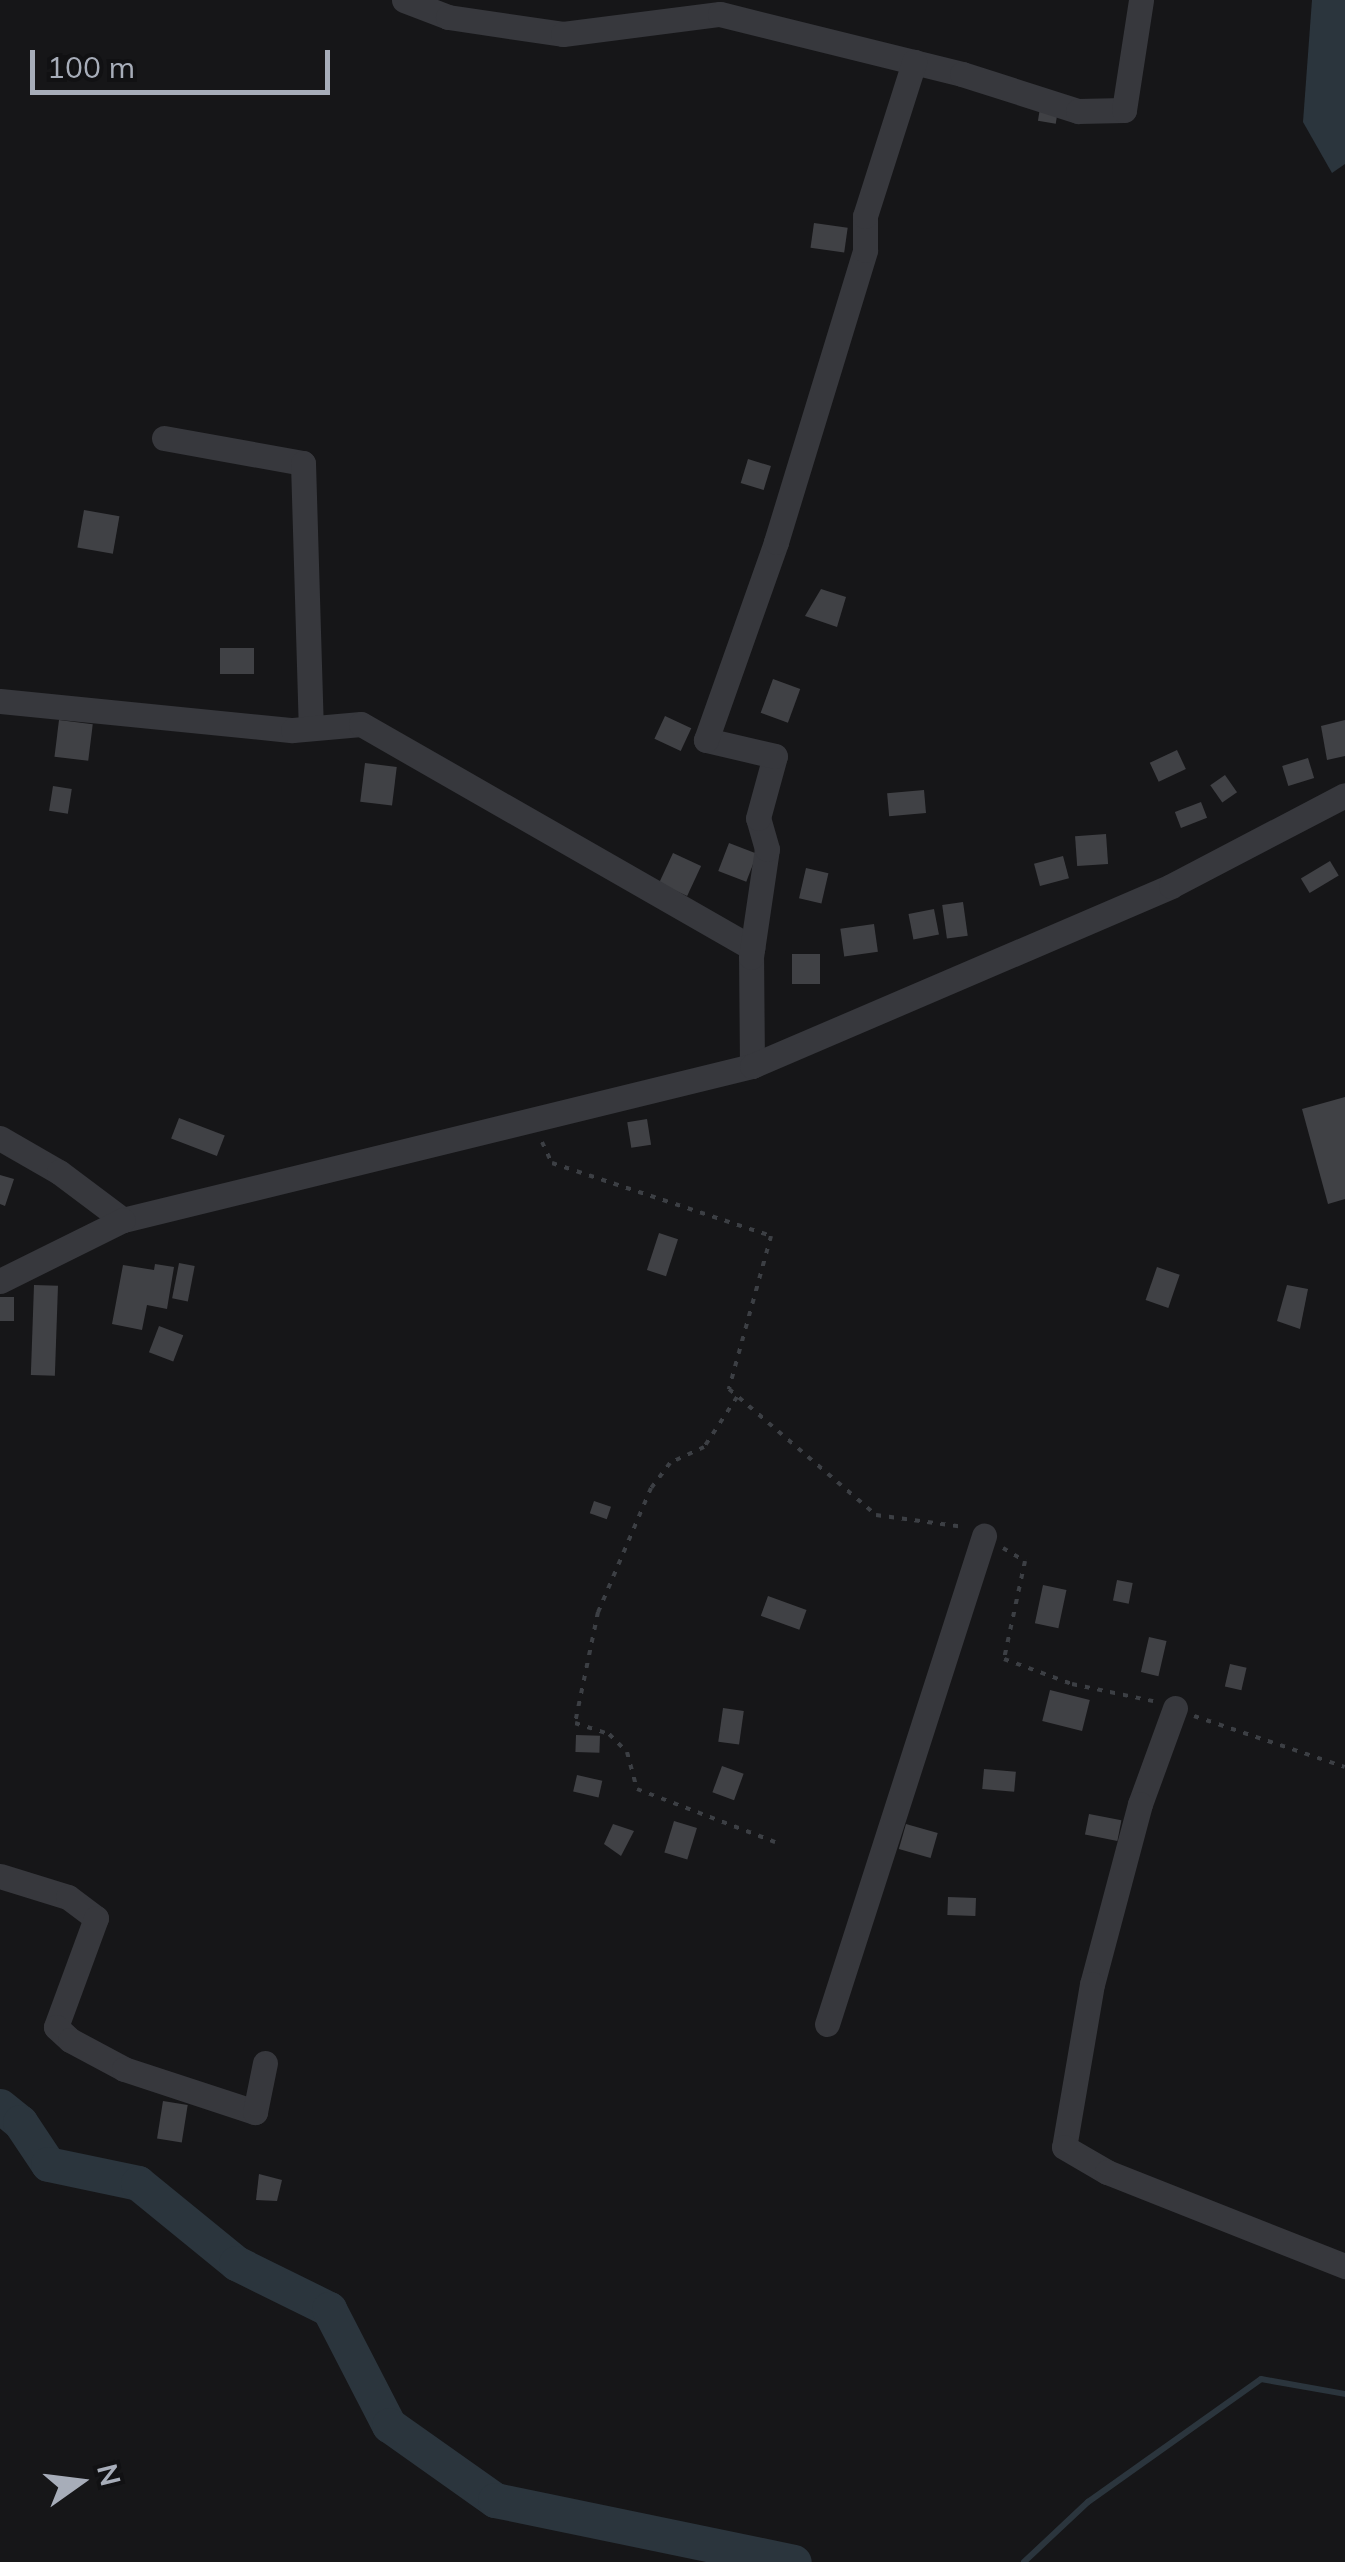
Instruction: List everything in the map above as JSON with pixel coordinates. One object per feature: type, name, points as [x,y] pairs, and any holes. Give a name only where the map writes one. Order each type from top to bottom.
[{"type":"street","points":[[404,0],[448,17],[563,34],[720,14],[914,62],[1078,111],[1124,110],[1142,0]]},
{"type":"street","points":[[752,1066],[752,948],[766,849],[758,818],[775,756],[706,740],[776,542],[865,250],[864,216],[914,62]]},
{"type":"street","points":[[164,438],[303,463],[312,726]]},
{"type":"street","points":[[0,701],[182,722],[361,724],[752,948]]},
{"type":"street","points":[[0,1281],[123,1220],[528,1116],[752,1066],[1170,886],[1345,795]]},
{"type":"street","points":[[0,1138],[59,1172],[123,1220]]},
{"type":"street","points":[[828,2024],[984,1536]]},
{"type":"street","points":[[1175,1708],[1140,1804],[1092,1984],[1064,2148],[1107,2172],[1345,2266]]},
{"type":"street","points":[[0,1876],[68,1897],[96,1918],[56,2027],[70,2040],[124,2069],[255,2112],[265,2063]]},
{"type":"path","points":[[528,1116],[552,1163],[771,1236],[729,1389],[876,1515],[970,1528],[1024,1561],[1004,1660],[1175,1708],[1345,1766]]},
{"type":"path","points":[[737,1397],[704,1448],[670,1464],[651,1488],[598,1612],[575,1723],[609,1734],[627,1752],[637,1789],[775,1842]]},
{"type":"shaded area","points":[[1312,0],[1345,0],[1345,164],[1332,173],[1303,122]]},
{"type":"building","points":[[1040,108],[1058,111],[1056,124],[1038,121]]},
{"type":"building","points":[[814,223],[848,228],[844,252],[811,248]]},
{"type":"building","points":[[748,459],[771,466],[764,490],[741,483]]},
{"type":"building","points":[[84,510],[119,516],[113,554],[77,547]]},
{"type":"building","points":[[821,589],[846,597],[837,627],[805,616]]},
{"type":"building","points":[[220,648],[254,648],[254,674],[220,674]]},
{"type":"building","points":[[773,679],[800,689],[788,723],[761,713]]},
{"type":"building","points":[[665,716],[691,728],[681,751],[654,739]]},
{"type":"building","points":[[59,720],[93,724],[88,761],[54,757]]},
{"type":"building","points":[[1345,720],[1345,756],[1327,760],[1321,726]]},
{"type":"building","points":[[1177,750],[1186,769],[1159,782],[1150,763]]},
{"type":"building","points":[[1308,758],[1314,778],[1288,786],[1282,766]]},
{"type":"building","points":[[365,763],[397,767],[392,806],[360,802]]},
{"type":"building","points":[[1225,775],[1237,792],[1222,803],[1210,785]]},
{"type":"building","points":[[53,786],[72,789],[68,814],[49,811]]},
{"type":"building","points":[[924,790],[926,813],[889,816],[887,793]]},
{"type":"building","points":[[1201,802],[1207,818],[1181,828],[1175,812]]},
{"type":"building","points":[[1106,834],[1108,864],[1077,866],[1075,836]]},
{"type":"building","points":[[729,843],[757,854],[746,882],[718,871]]},
{"type":"building","points":[[673,853],[701,866],[687,896],[659,883]]},
{"type":"building","points":[[1063,856],[1069,878],[1040,886],[1034,864]]},
{"type":"building","points":[[1330,861],[1339,876],[1310,893],[1301,879]]},
{"type":"building","points":[[806,868],[828,873],[821,903],[799,898]]},
{"type":"building","points":[[963,902],[968,936],[947,939],[942,905]]},
{"type":"building","points":[[934,909],[939,935],[913,939],[908,914]]},
{"type":"building","points":[[874,924],[878,952],[844,956],[840,929]]},
{"type":"building","points":[[792,954],[820,954],[820,984],[792,984]]},
{"type":"building","points":[[1345,1097],[1345,1199],[1328,1204],[1302,1109]]},
{"type":"building","points":[[179,1118],[225,1136],[217,1156],[171,1139]]},
{"type":"building","points":[[647,1119],[651,1145],[631,1148],[627,1122]]},
{"type":"building","points":[[0,1175],[14,1179],[5,1206],[0,1204]]},
{"type":"building","points":[[659,1233],[678,1239],[666,1276],[647,1270]]},
{"type":"building","points":[[179,1263],[195,1266],[188,1301],[172,1298]]},
{"type":"building","points":[[155,1264],[174,1267],[167,1309],[147,1305],[142,1330],[112,1324],[123,1265],[154,1270]]},
{"type":"building","points":[[1157,1267],[1180,1275],[1168,1308],[1146,1300]]},
{"type":"building","points":[[34,1285],[58,1286],[55,1376],[31,1375]]},
{"type":"building","points":[[1287,1285],[1308,1289],[1300,1329],[1277,1321]]},
{"type":"building","points":[[0,1297],[14,1297],[14,1321],[0,1321]]},
{"type":"building","points":[[159,1326],[183,1335],[173,1361],[149,1352]]},
{"type":"building","points":[[594,1501],[611,1507],[607,1519],[590,1513]]},
{"type":"building","points":[[1117,1580],[1133,1583],[1129,1604],[1113,1601]]},
{"type":"building","points":[[1043,1585],[1066,1590],[1058,1628],[1035,1623]]},
{"type":"building","points":[[768,1596],[807,1610],[799,1630],[761,1616]]},
{"type":"building","points":[[1149,1637],[1167,1641],[1158,1676],[1141,1672]]},
{"type":"building","points":[[1230,1664],[1247,1668],[1241,1690],[1225,1686]]},
{"type":"building","points":[[1050,1690],[1090,1700],[1082,1731],[1042,1721]]},
{"type":"building","points":[[723,1708],[744,1711],[739,1745],[718,1742]]},
{"type":"building","points":[[576,1735],[600,1736],[599,1753],[575,1752]]},
{"type":"building","points":[[722,1766],[744,1774],[734,1800],[712,1792]]},
{"type":"building","points":[[984,1769],[1016,1772],[1014,1792],[982,1789]]},
{"type":"building","points":[[577,1775],[602,1781],[599,1797],[573,1792]]},
{"type":"building","points":[[1089,1814],[1121,1820],[1117,1841],[1085,1835]]},
{"type":"building","points":[[674,1821],[697,1828],[687,1860],[664,1853]]},
{"type":"building","points":[[613,1824],[634,1831],[621,1856],[604,1844]]},
{"type":"building","points":[[906,1824],[938,1833],[931,1858],[899,1849]]},
{"type":"building","points":[[948,1897],[976,1898],[975,1916],[947,1915]]},
{"type":"building","points":[[163,2101],[188,2105],[182,2142],[157,2139]]},
{"type":"building","points":[[259,2174],[282,2180],[277,2201],[256,2200]]},
{"type":"waterway","points":[[0,2106],[20,2122],[48,2164],[138,2183],[236,2263],[329,2309],[389,2425],[495,2500],[794,2562]]},
{"type":"waterway","points":[[1024,2562],[1088,2502],[1261,2379],[1345,2394]]}]
